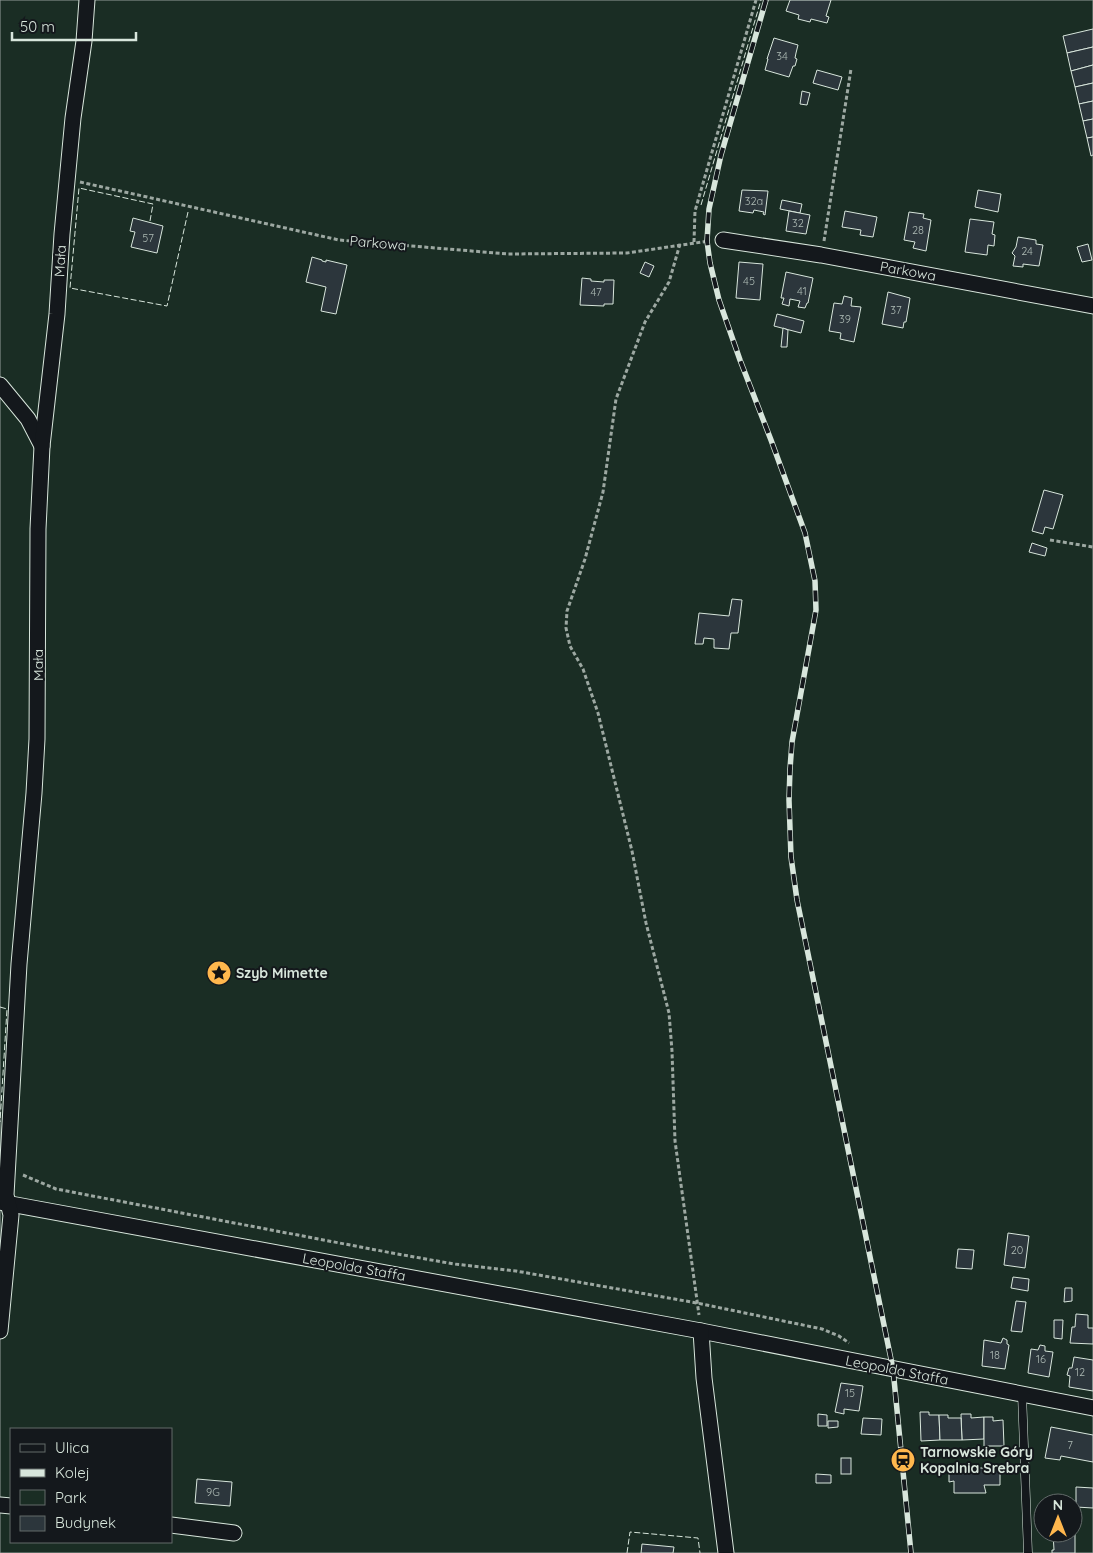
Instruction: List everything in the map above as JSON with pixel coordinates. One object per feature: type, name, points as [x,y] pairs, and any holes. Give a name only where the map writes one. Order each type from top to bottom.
[{"type":"street","name":"Mała","points":[[0,1331],[10,1214],[4,1203],[6,1195],[16,1002],[37,739],[38,529],[42,446],[57,314],[62,234],[73,118],[84,41],[87,0]]},
{"type":"street","name":"Parkowa","points":[[723,240],[821,255],[1093,306]]},
{"type":"street","points":[[0,386],[28,419],[42,446]]},
{"type":"street","name":"Leopolda Staffa","points":[[4,1203],[701,1330],[1093,1408]]},
{"type":"street","points":[[701,1330],[704,1378],[726,1553]]},
{"type":"street","points":[[172,1525],[234,1532]]},
{"type":"lane","points":[[1022,1394],[1028,1553]]},
{"type":"path","name":"Parkowa","points":[[68,179],[339,240],[508,254],[628,254],[694,242],[695,211],[756,0]]},
{"type":"path","points":[[821,255],[851,68]]},
{"type":"path","points":[[680,244],[669,282],[645,322],[616,399],[603,492],[585,558],[567,612],[566,628],[570,646],[584,669],[598,713],[632,851],[646,923],[669,1013],[675,1141],[701,1330]]},
{"type":"path","points":[[1050,540],[1093,547]]},
{"type":"path","points":[[7,1171],[20,1174],[56,1189],[392,1253],[454,1264],[516,1271],[697,1303],[822,1329],[839,1336],[854,1346],[856,1352],[855,1362]]},
{"type":"green space","points":[[0,0],[1093,0],[1093,1553],[0,1553]]},
{"type":"building","points":[[790,0],[831,0],[826,16],[829,17],[827,23],[811,19],[810,22],[798,19],[799,15],[786,11]]},
{"type":"building","points":[[1093,29],[1093,47],[1067,53],[1063,36]]},
{"type":"building","points":[[774,38],[798,45],[795,58],[797,59],[789,77],[765,70]]},
{"type":"building","points":[[1093,47],[1093,65],[1071,71],[1067,53]]},
{"type":"building","points":[[1093,65],[1093,83],[1075,87],[1071,71]]},
{"type":"building","points":[[817,70],[842,77],[838,90],[813,83]]},
{"type":"building","points":[[1093,83],[1093,101],[1079,104],[1075,87]]},
{"type":"building","points":[[802,91],[810,93],[807,105],[800,104]]},
{"type":"building","points":[[1093,101],[1093,119],[1083,121],[1079,104]]},
{"type":"building","points":[[1093,119],[1093,137],[1087,138],[1083,121]]},
{"type":"building","points":[[1093,137],[1093,155],[1091,156],[1087,138]]},
{"type":"building","points":[[742,190],[768,191],[765,215],[763,214],[764,212],[754,210],[753,213],[739,211]]},
{"type":"building","points":[[978,190],[1001,194],[998,212],[975,207]]},
{"type":"building","points":[[782,200],[802,204],[800,213],[780,209]]},
{"type":"building","points":[[789,211],[810,215],[806,234],[786,231]]},
{"type":"building","points":[[845,211],[877,217],[873,237],[860,235],[861,230],[842,227]]},
{"type":"building","points":[[909,212],[924,214],[923,218],[931,220],[926,251],[913,248],[915,242],[904,240]]},
{"type":"building","points":[[133,218],[163,226],[157,253],[131,247],[135,232],[130,231]]},
{"type":"building","points":[[970,219],[994,222],[992,234],[995,235],[994,246],[988,245],[987,255],[965,252]]},
{"type":"building","points":[[1018,237],[1036,240],[1036,244],[1043,245],[1039,266],[1023,264],[1023,267],[1013,266],[1015,256],[1012,253],[1016,247]]},
{"type":"building","points":[[1088,244],[1092,260],[1082,262],[1077,247]]},
{"type":"building","points":[[312,257],[326,262],[326,260],[347,265],[336,314],[321,311],[326,287],[306,282]]},
{"type":"building","points":[[645,262],[654,266],[649,277],[640,273]]},
{"type":"building","points":[[739,262],[763,264],[760,300],[736,298]]},
{"type":"building","points":[[786,272],[813,278],[808,303],[805,308],[798,307],[800,301],[790,299],[789,306],[782,304],[784,298],[781,298]]},
{"type":"building","points":[[582,278],[604,282],[604,280],[614,280],[613,304],[604,304],[604,306],[580,305]]},
{"type":"building","points":[[888,292],[910,298],[906,322],[904,322],[903,328],[882,324]]},
{"type":"building","points":[[844,296],[852,298],[851,306],[861,307],[854,342],[840,339],[841,333],[829,331],[834,303],[842,304]]},
{"type":"building","points":[[777,314],[804,321],[801,333],[774,326]]},
{"type":"building","points":[[783,328],[788,330],[787,347],[781,347]]},
{"type":"building","points":[[1044,490],[1063,495],[1053,529],[1045,527],[1043,534],[1032,531]]},
{"type":"building","points":[[1032,543],[1047,548],[1045,556],[1029,552]]},
{"type":"building","points":[[732,599],[742,600],[738,633],[731,633],[729,649],[714,648],[714,639],[704,638],[703,644],[695,644],[699,613],[729,616]]},
{"type":"building","points":[[1008,1233],[1029,1236],[1025,1268],[1004,1265]]},
{"type":"building","points":[[958,1249],[974,1250],[972,1269],[956,1268]]},
{"type":"building","points":[[1013,1277],[1029,1279],[1028,1291],[1011,1288]]},
{"type":"building","points":[[1065,1288],[1072,1288],[1072,1301],[1064,1302]]},
{"type":"building","points":[[1016,1301],[1026,1302],[1022,1332],[1011,1331]]},
{"type":"building","points":[[1076,1314],[1088,1315],[1088,1328],[1093,1328],[1093,1344],[1070,1343],[1072,1327],[1075,1327]]},
{"type":"building","points":[[1054,1320],[1063,1320],[1062,1339],[1054,1338]]},
{"type":"building","points":[[1003,1338],[1007,1340],[1009,1345],[1005,1369],[982,1366],[984,1340],[1001,1343]]},
{"type":"building","points":[[1040,1345],[1045,1346],[1045,1351],[1053,1352],[1049,1377],[1028,1373],[1031,1349],[1038,1350]]},
{"type":"building","points":[[1074,1357],[1093,1360],[1093,1391],[1069,1387],[1070,1376],[1067,1375],[1069,1368],[1072,1368]]},
{"type":"building","points":[[841,1383],[863,1386],[859,1411],[844,1409],[844,1414],[835,1412]]},
{"type":"building","points":[[920,1412],[929,1412],[929,1415],[939,1415],[940,1440],[921,1441]]},
{"type":"building","points":[[818,1414],[827,1415],[827,1426],[818,1426]]},
{"type":"building","points":[[961,1414],[971,1414],[971,1418],[984,1417],[984,1439],[962,1440]]},
{"type":"building","points":[[939,1415],[948,1415],[948,1418],[961,1418],[962,1440],[940,1440]]},
{"type":"building","points":[[984,1417],[993,1417],[993,1421],[1003,1420],[1004,1446],[984,1446]]},
{"type":"building","points":[[863,1418],[882,1419],[881,1435],[861,1434]]},
{"type":"building","points":[[828,1421],[838,1421],[838,1427],[828,1428]]},
{"type":"building","points":[[1051,1427],[1093,1435],[1093,1462],[1061,1456],[1060,1460],[1045,1458]]},
{"type":"building","points":[[841,1458],[851,1458],[851,1474],[841,1474]]},
{"type":"building","points":[[949,1468],[1000,1468],[1000,1485],[984,1485],[986,1493],[954,1493],[954,1481],[949,1482]]},
{"type":"building","points":[[816,1474],[831,1475],[831,1483],[816,1483]]},
{"type":"building","points":[[197,1479],[232,1482],[230,1506],[195,1503]]},
{"type":"building","points":[[1076,1487],[1093,1488],[1093,1508],[1083,1507],[1083,1493],[1076,1493]]},
{"type":"building","points":[[1054,1543],[1075,1543],[1075,1553],[1052,1553],[1052,1550],[1054,1550]]},
{"type":"building","points":[[642,1544],[674,1547],[673,1553],[641,1553]]},
{"type":"railway","points":[[766,0],[721,155],[709,209],[707,241],[719,300],[805,533],[815,581],[816,610],[792,742],[789,800],[791,857],[797,900],[893,1369],[911,1553]]},
{"type":"fence","points":[[701,205],[761,0]]},
{"type":"fence","points":[[150,221],[153,204],[79,188],[70,288],[167,306],[188,212]]},
{"type":"fence","points":[[0,1007],[7,1009],[0,1122]]},
{"type":"fence","points":[[627,1553],[630,1532],[698,1538],[700,1553]]},
{"type":"place","name":"Szyb Mimette","points":[[219,973]]},
{"type":"place","name":"Tarnowskie Góry Kopalnia Srebra","points":[[903,1460]]}]
